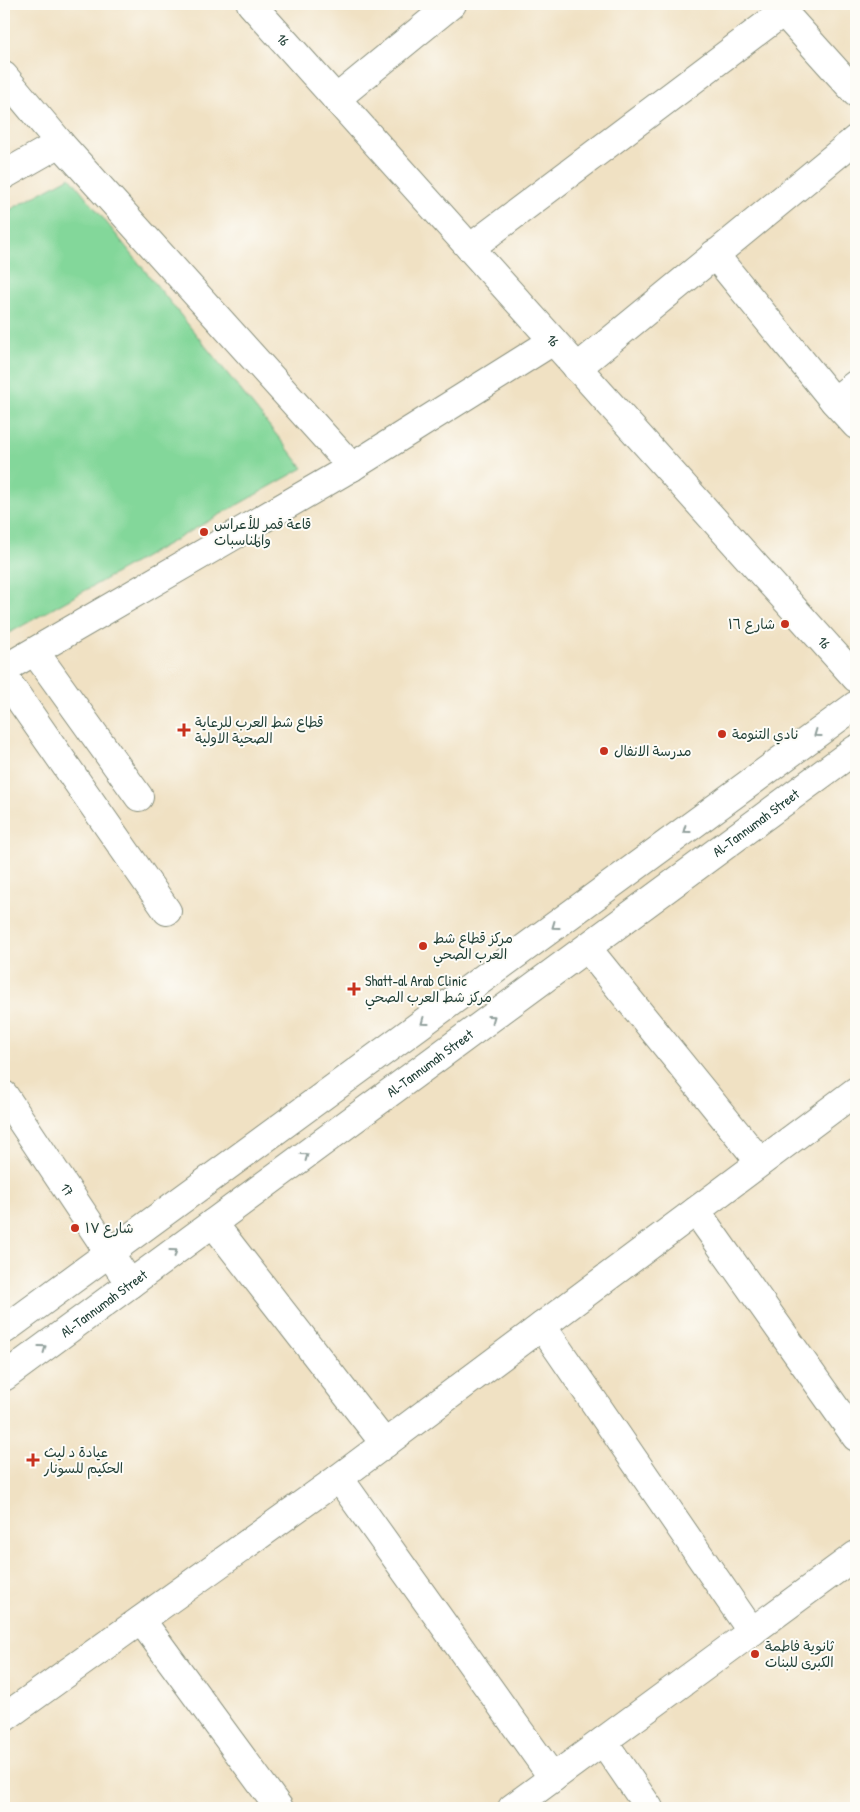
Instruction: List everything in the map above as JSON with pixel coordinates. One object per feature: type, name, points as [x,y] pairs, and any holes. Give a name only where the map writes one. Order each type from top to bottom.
[{"type":"street","name":"16","points":[[251,4],[856,678]]},
{"type":"street","points":[[336,99],[452,4]]},
{"type":"street","points":[[470,248],[780,8],[856,93]]},
{"type":"street","points":[[4,76],[60,143],[352,466]]},
{"type":"street","points":[[577,368],[856,139]]},
{"type":"street","points":[[4,176],[60,143]]},
{"type":"street","points":[[714,254],[834,401],[856,425]]},
{"type":"street","points":[[4,670],[352,466],[553,341]]},
{"type":"street","points":[[834,401],[856,384]]},
{"type":"street","points":[[35,652],[139,797]]},
{"type":"street","points":[[4,676],[167,911]]},
{"type":"street","points":[[4,1330],[856,705]]},
{"type":"street","name":"Al-Tannumah Street","points":[[4,1377],[856,749]]},
{"type":"street","points":[[586,948],[760,1162]]},
{"type":"street","points":[[4,1718],[339,1478],[856,1091]]},
{"type":"street","name":"17","points":[[4,1095],[130,1284]]},
{"type":"street","points":[[696,1211],[856,1437]]},
{"type":"street","points":[[213,1223],[385,1444]]},
{"type":"street","points":[[542,1326],[752,1632]]},
{"type":"street","points":[[339,1478],[553,1778]]},
{"type":"street","points":[[512,1808],[856,1555]]},
{"type":"street","points":[[142,1620],[279,1808]]},
{"type":"street","points":[[603,1741],[649,1808]]},
{"type":"green space","points":[[70,177],[303,468],[4,636],[4,213]]},
{"type":"place","name":"قاعة قمر للأعراس والمناسبات","points":[[204,532]]},
{"type":"place","name":"شارع ١٦","points":[[785,624]]},
{"type":"place","name":"قطاع شط العرب للرعاية الصحية الاولية","points":[[184,730]]},
{"type":"place","name":"نادي التنومة","points":[[722,734]]},
{"type":"place","name":"مدرسة الانفال","points":[[604,751]]},
{"type":"place","name":"مركز قطاع شط العرب الصحي","points":[[423,946]]},
{"type":"place","name":"Shatt-al Arab Clinic مركز شط العرب الصحي","points":[[354,989]]},
{"type":"place","name":"شارع ١٧","points":[[75,1228]]},
{"type":"place","name":"عيادة د ليث الحكيم للسونار","points":[[33,1460]]},
{"type":"place","name":"ثانوية فاطمة الكبرى للبنات","points":[[755,1654]]}]
